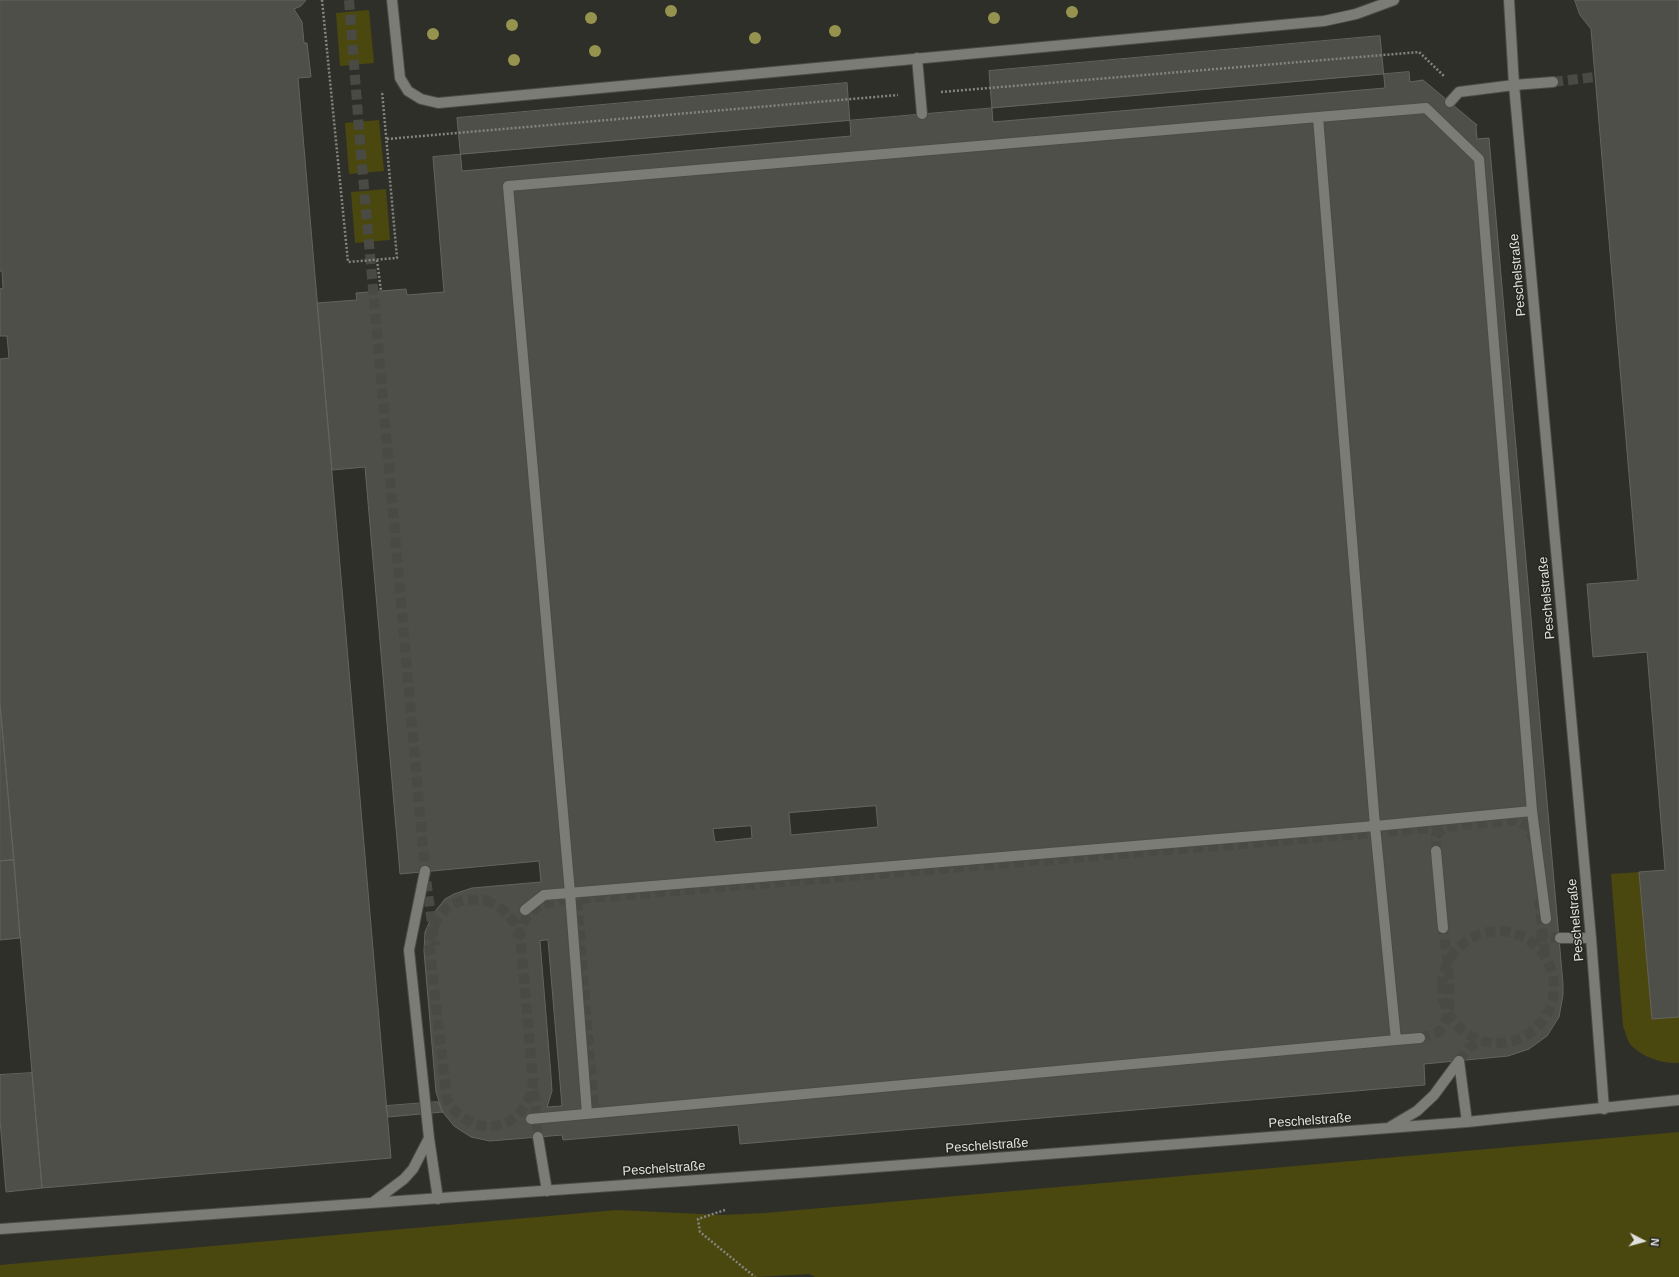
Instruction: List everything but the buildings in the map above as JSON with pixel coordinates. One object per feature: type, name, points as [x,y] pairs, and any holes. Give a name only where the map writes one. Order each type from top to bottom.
[{"type":"street","points":[[392,0],[400,78],[408,91],[421,100],[438,102],[1324,21],[1356,14],[1394,0]]},
{"type":"street","name":"Peschelstraße","points":[[1509,0],[1514,85],[1591,938],[1604,1109]]},
{"type":"street","points":[[917,58],[922,114]]},
{"type":"street","points":[[1450,102],[1459,92],[1553,82]]},
{"type":"street","points":[[587,1114],[570,893],[508,186],[1426,108],[1479,159],[1532,811],[1546,919]]},
{"type":"street","points":[[1318,117],[1375,826],[1396,1040]]},
{"type":"street","points":[[525,910],[544,895],[1375,826],[1532,811]]},
{"type":"street","points":[[1436,851],[1443,928]]},
{"type":"street","points":[[425,872],[409,950],[429,1138],[438,1199]]},
{"type":"street","points":[[1560,938],[1591,938]]},
{"type":"street","points":[[531,1119],[1420,1038]]},
{"type":"street","points":[[1389,1128],[1417,1110],[1434,1095],[1459,1061],[1467,1122]]},
{"type":"street","name":"Peschelstraße","points":[[0,1229],[438,1199],[1389,1128],[1604,1109],[1679,1100]]},
{"type":"street","points":[[538,1137],[547,1191]]},
{"type":"street","points":[[372,1203],[404,1179],[413,1169],[429,1138]]},
{"type":"path","points":[[322,0],[348,262],[398,258],[381,85]]},
{"type":"path","points":[[377,260],[381,291]]},
{"type":"path","points":[[726,1210],[698,1219],[700,1232],[756,1277]]},
{"type":"shaded area","points":[[369,10],[374,63],[340,66],[336,13]]},
{"type":"shaded area","points":[[379,120],[384,171],[349,174],[345,123]]},
{"type":"shaded area","points":[[386,189],[390,240],[355,243],[351,192]]},
{"type":"shaded area","points":[[1639,872],[1652,1018],[1679,1017],[1679,1063],[1659,1061],[1640,1053],[1630,1044],[1623,1026],[1611,874]]},
{"type":"shaded area","points":[[1679,1132],[1679,1277],[815,1277],[809,1274],[757,1277],[0,1277],[0,1265],[616,1210],[722,1215],[765,1213]]},
{"type":"tunnel","points":[[349,0],[361,154],[425,871],[435,946]]},
{"type":"tunnel","points":[[1553,82],[1595,77]]},
{"type":"tunnel","points":[[1436,851],[1436,835],[1446,827],[1516,820],[1529,827],[1533,840]]},
{"type":"tunnel","points":[[603,1110],[594,1111],[577,899],[1446,827]]},
{"type":"tunnel","points":[[517,938],[528,915],[533,910],[551,902],[577,899]]},
{"type":"tunnel","points":[[1539,899],[1545,955]]},
{"type":"tunnel","points":[[465,900],[485,900],[497,906],[506,913],[520,933],[533,1081],[529,1098],[521,1111],[510,1120],[498,1125],[484,1126],[471,1122],[458,1114],[447,1100],[429,944],[435,923],[448,907],[465,900]]},
{"type":"tunnel","points":[[1420,1038],[1438,1032],[1444,1024],[1448,1013],[1450,983],[1443,928]]},
{"type":"tunnel","points":[[1498,931],[1519,935],[1538,947],[1550,966],[1554,987],[1550,1008],[1538,1027],[1519,1039],[1498,1043],[1477,1039],[1458,1027],[1446,1008],[1442,987],[1446,966],[1458,947],[1477,935],[1498,931]]},
{"type":"tunnel","points":[[1536,937],[1560,938]]},
{"type":"tunnel","points":[[1459,1061],[1468,1048],[1482,1041]]},
{"type":"tunnel","points":[[534,1091],[538,1137]]}]
